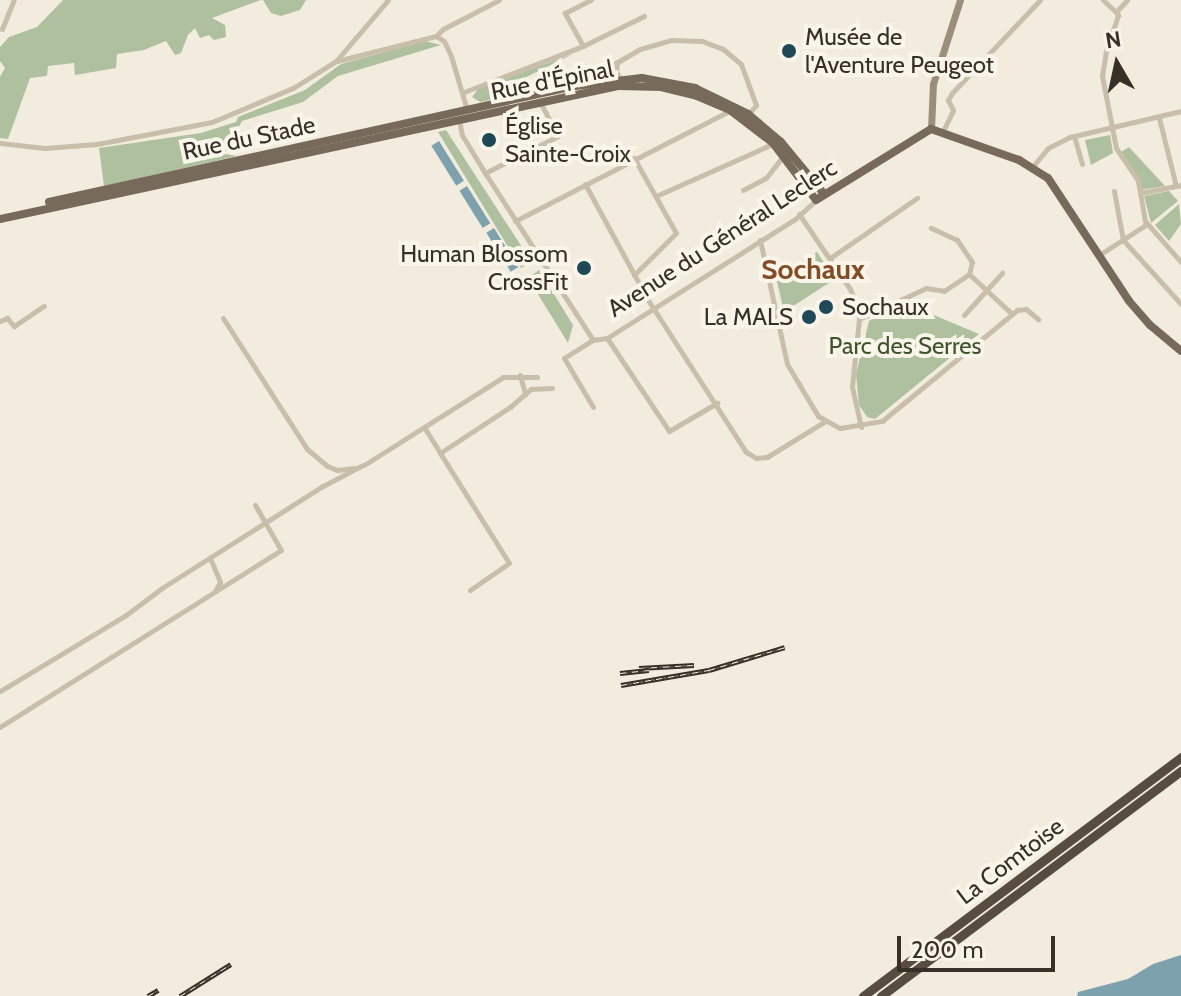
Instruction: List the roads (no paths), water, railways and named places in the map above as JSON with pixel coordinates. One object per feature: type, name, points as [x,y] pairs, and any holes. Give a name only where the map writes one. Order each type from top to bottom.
[{"type":"highway","name":"La Comtoise","points":[[863,996],[1178,759]]},
{"type":"highway","name":"La Comtoise","points":[[881,996],[1181,771]]},
{"type":"main road","points":[[960,0],[933,84],[931,129],[1033,166],[1055,185],[1129,301],[1150,325],[1181,351]]},
{"type":"main road","name":"Rue d'Épinal","points":[[467,111],[575,86],[621,79],[672,82],[746,116],[786,153],[820,197]]},
{"type":"main road","name":"Rue d'Épinal","points":[[458,120],[601,88],[640,86],[684,92],[733,108]]},
{"type":"main road","name":"Rue du Stade","points":[[39,207],[467,111]]},
{"type":"main road","name":"Rue d'Épinal","points":[[746,116],[786,153]]},
{"type":"main road","name":"Rue du Stade","points":[[39,207],[458,120]]},
{"type":"main road","name":"Avenue du Général Leclerc","points":[[820,197],[931,129]]},
{"type":"main road","points":[[0,216],[39,207]]},
{"type":"street","points":[[2,29],[14,0]]},
{"type":"street","points":[[336,61],[388,0]]},
{"type":"street","points":[[0,143],[55,148],[188,129],[281,94],[336,61],[436,36],[443,29],[499,0]]},
{"type":"street","points":[[583,46],[565,13],[591,0]]},
{"type":"street","points":[[942,133],[953,110],[948,100],[1040,0]]},
{"type":"street","points":[[1103,0],[1118,15],[1102,67],[1116,148],[1138,181],[1147,224],[1181,262]]},
{"type":"street","points":[[1116,12],[1127,0]]},
{"type":"street","points":[[464,92],[583,46],[644,16]]},
{"type":"street","points":[[436,36],[444,41],[464,92],[467,111],[458,120]]},
{"type":"street","points":[[575,86],[617,60],[655,43],[692,40],[714,44],[734,57],[748,77],[756,105],[746,116]]},
{"type":"street","points":[[617,60],[616,72],[621,79]]},
{"type":"street","points":[[485,173],[558,136],[540,101]]},
{"type":"street","points":[[515,221],[733,108]]},
{"type":"street","points":[[1033,166],[1053,145],[1074,136],[1181,111]]},
{"type":"street","points":[[449,115],[458,120],[462,135],[485,173],[593,340]]},
{"type":"street","points":[[1140,193],[1178,185],[1159,118]]},
{"type":"street","points":[[1074,136],[1082,164]]},
{"type":"street","points":[[656,196],[773,143]]},
{"type":"street","points":[[743,190],[766,178],[786,153]]},
{"type":"street","points":[[634,158],[676,233],[634,275]]},
{"type":"street","points":[[585,184],[634,275],[726,413],[746,452],[761,458],[824,422]]},
{"type":"street","points":[[1114,191],[1123,240],[1181,304]]},
{"type":"street","name":"Avenue du Général Leclerc","points":[[593,407],[564,358],[593,340],[607,338],[760,240],[820,197]]},
{"type":"street","points":[[830,258],[917,198]]},
{"type":"street","points":[[799,214],[852,294],[859,319],[852,387],[861,427]]},
{"type":"street","points":[[1099,255],[1147,224]]},
{"type":"street","points":[[859,319],[926,288],[944,291],[969,274],[972,262],[957,240],[931,228]]},
{"type":"street","points":[[760,240],[785,357],[794,378],[824,422],[844,429],[879,423],[1012,314],[1026,309],[1038,319]]},
{"type":"street","points":[[964,315],[1002,273]]},
{"type":"street","points":[[969,274],[1012,314]]},
{"type":"street","points":[[0,321],[7,318],[14,326],[44,306]]},
{"type":"street","points":[[223,318],[315,458],[337,470],[363,465]]},
{"type":"street","points":[[607,338],[670,432],[717,403]]},
{"type":"street","points":[[520,375],[525,395]]},
{"type":"street","points":[[0,691],[126,615],[264,523],[503,377],[537,377]]},
{"type":"street","points":[[440,453],[538,387],[552,388]]},
{"type":"street","points":[[424,427],[509,563],[470,590]]},
{"type":"street","points":[[0,727],[281,550],[255,505]]},
{"type":"street","points":[[210,558],[220,582],[214,592]]},
{"type":"water","points":[[439,141],[464,181],[456,186],[431,146]]},
{"type":"water","points":[[467,186],[490,223],[483,228],[459,191]]},
{"type":"water","points":[[494,228],[518,267],[511,272],[486,233]]},
{"type":"water","points":[[1181,955],[1181,996],[1077,996],[1078,992],[1128,979],[1153,964]]},
{"type":"railway","points":[[621,685],[709,670],[785,647]]},
{"type":"railway","points":[[639,668],[694,665]]},
{"type":"railway","points":[[620,673],[649,670]]},
{"type":"railway","points":[[180,996],[231,964]]},
{"type":"railway","points":[[148,996],[158,990]]},
{"type":"place","name":"Musée de l'Aventure Peugeot","points":[[789,51]]},
{"type":"place","name":"Église Sainte-Croix","points":[[489,140]]},
{"type":"place","name":"Human Blossom CrossFit","points":[[584,268]]},
{"type":"place","name":"Sochaux","points":[[826,307]]},
{"type":"place","name":"La MALS","points":[[809,317]]},
{"type":"district","name":"Sochaux","points":[[813,269]]},
{"type":"park label","name":"Parc des Serres","points":[[905,346]]}]
